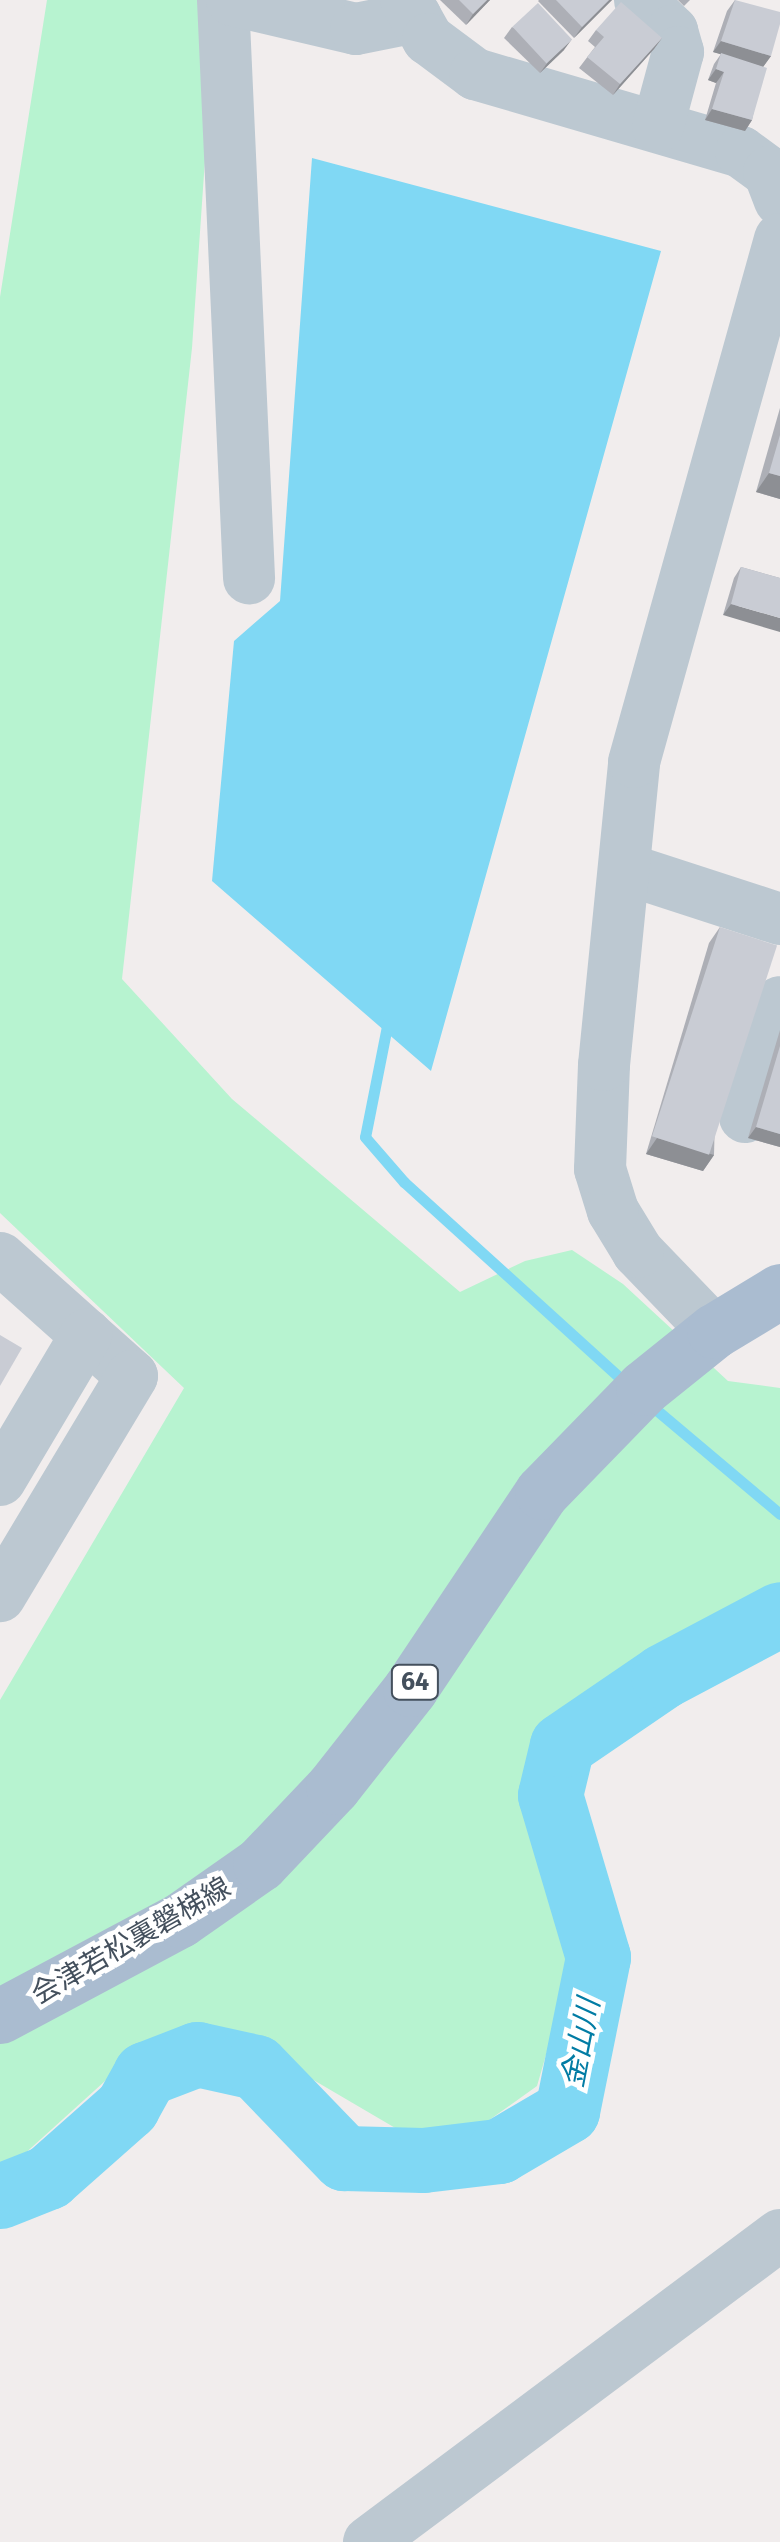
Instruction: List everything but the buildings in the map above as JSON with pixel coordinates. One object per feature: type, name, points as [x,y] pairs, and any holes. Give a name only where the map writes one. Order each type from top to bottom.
[{"type":"main road","name":"会津若松裏磐梯線","points":[[0,2016],[180,1920],[260,1864],[333,1787],[410,1689],[542,1492],[644,1388],[714,1332],[780,1291]]},
{"type":"street","points":[[223,0],[249,578]]},
{"type":"street","points":[[232,0],[356,29],[411,8],[428,39],[475,74],[754,158],[780,195]]},
{"type":"street","points":[[640,0],[672,32],[678,52],[658,126]]},
{"type":"street","points":[[714,1332],[638,1252],[613,1210],[600,1169],[604,1064],[634,762],[656,665],[780,239]]},
{"type":"street","points":[[626,869],[780,920]]},
{"type":"street","points":[[744,1117],[780,1002]]},
{"type":"street","points":[[0,1258],[132,1376],[0,1596]]},
{"type":"street","points":[[0,1480],[86,1335]]},
{"type":"street","points":[[369,2542],[780,2235]]},
{"type":"green space","points":[[47,0],[216,0],[192,348],[122,979],[232,1099],[460,1292],[525,1261],[572,1250],[623,1284],[728,1381],[780,1388],[780,1604],[610,1691],[548,1773],[537,1835],[575,1916],[577,1947],[574,2012],[550,2041],[537,2086],[485,2123],[431,2132],[397,2129],[293,2068],[205,2040],[115,2072],[0,2176],[0,1700],[184,1388],[0,1213],[0,297]]},
{"type":"water","points":[[312,158],[661,251],[431,1071],[212,881],[234,641],[280,601]]},
{"type":"waterway","points":[[389,1016],[365,1137],[404,1182],[626,1383]]},
{"type":"waterway","points":[[647,1402],[780,1514]]},
{"type":"waterway","name":"金山川","points":[[0,2196],[48,2177],[127,2107],[145,2074],[197,2054],[256,2067],[344,2158],[423,2160],[499,2151],[567,2111],[598,1957],[550,1795],[562,1745],[663,1676],[780,1614]]}]
